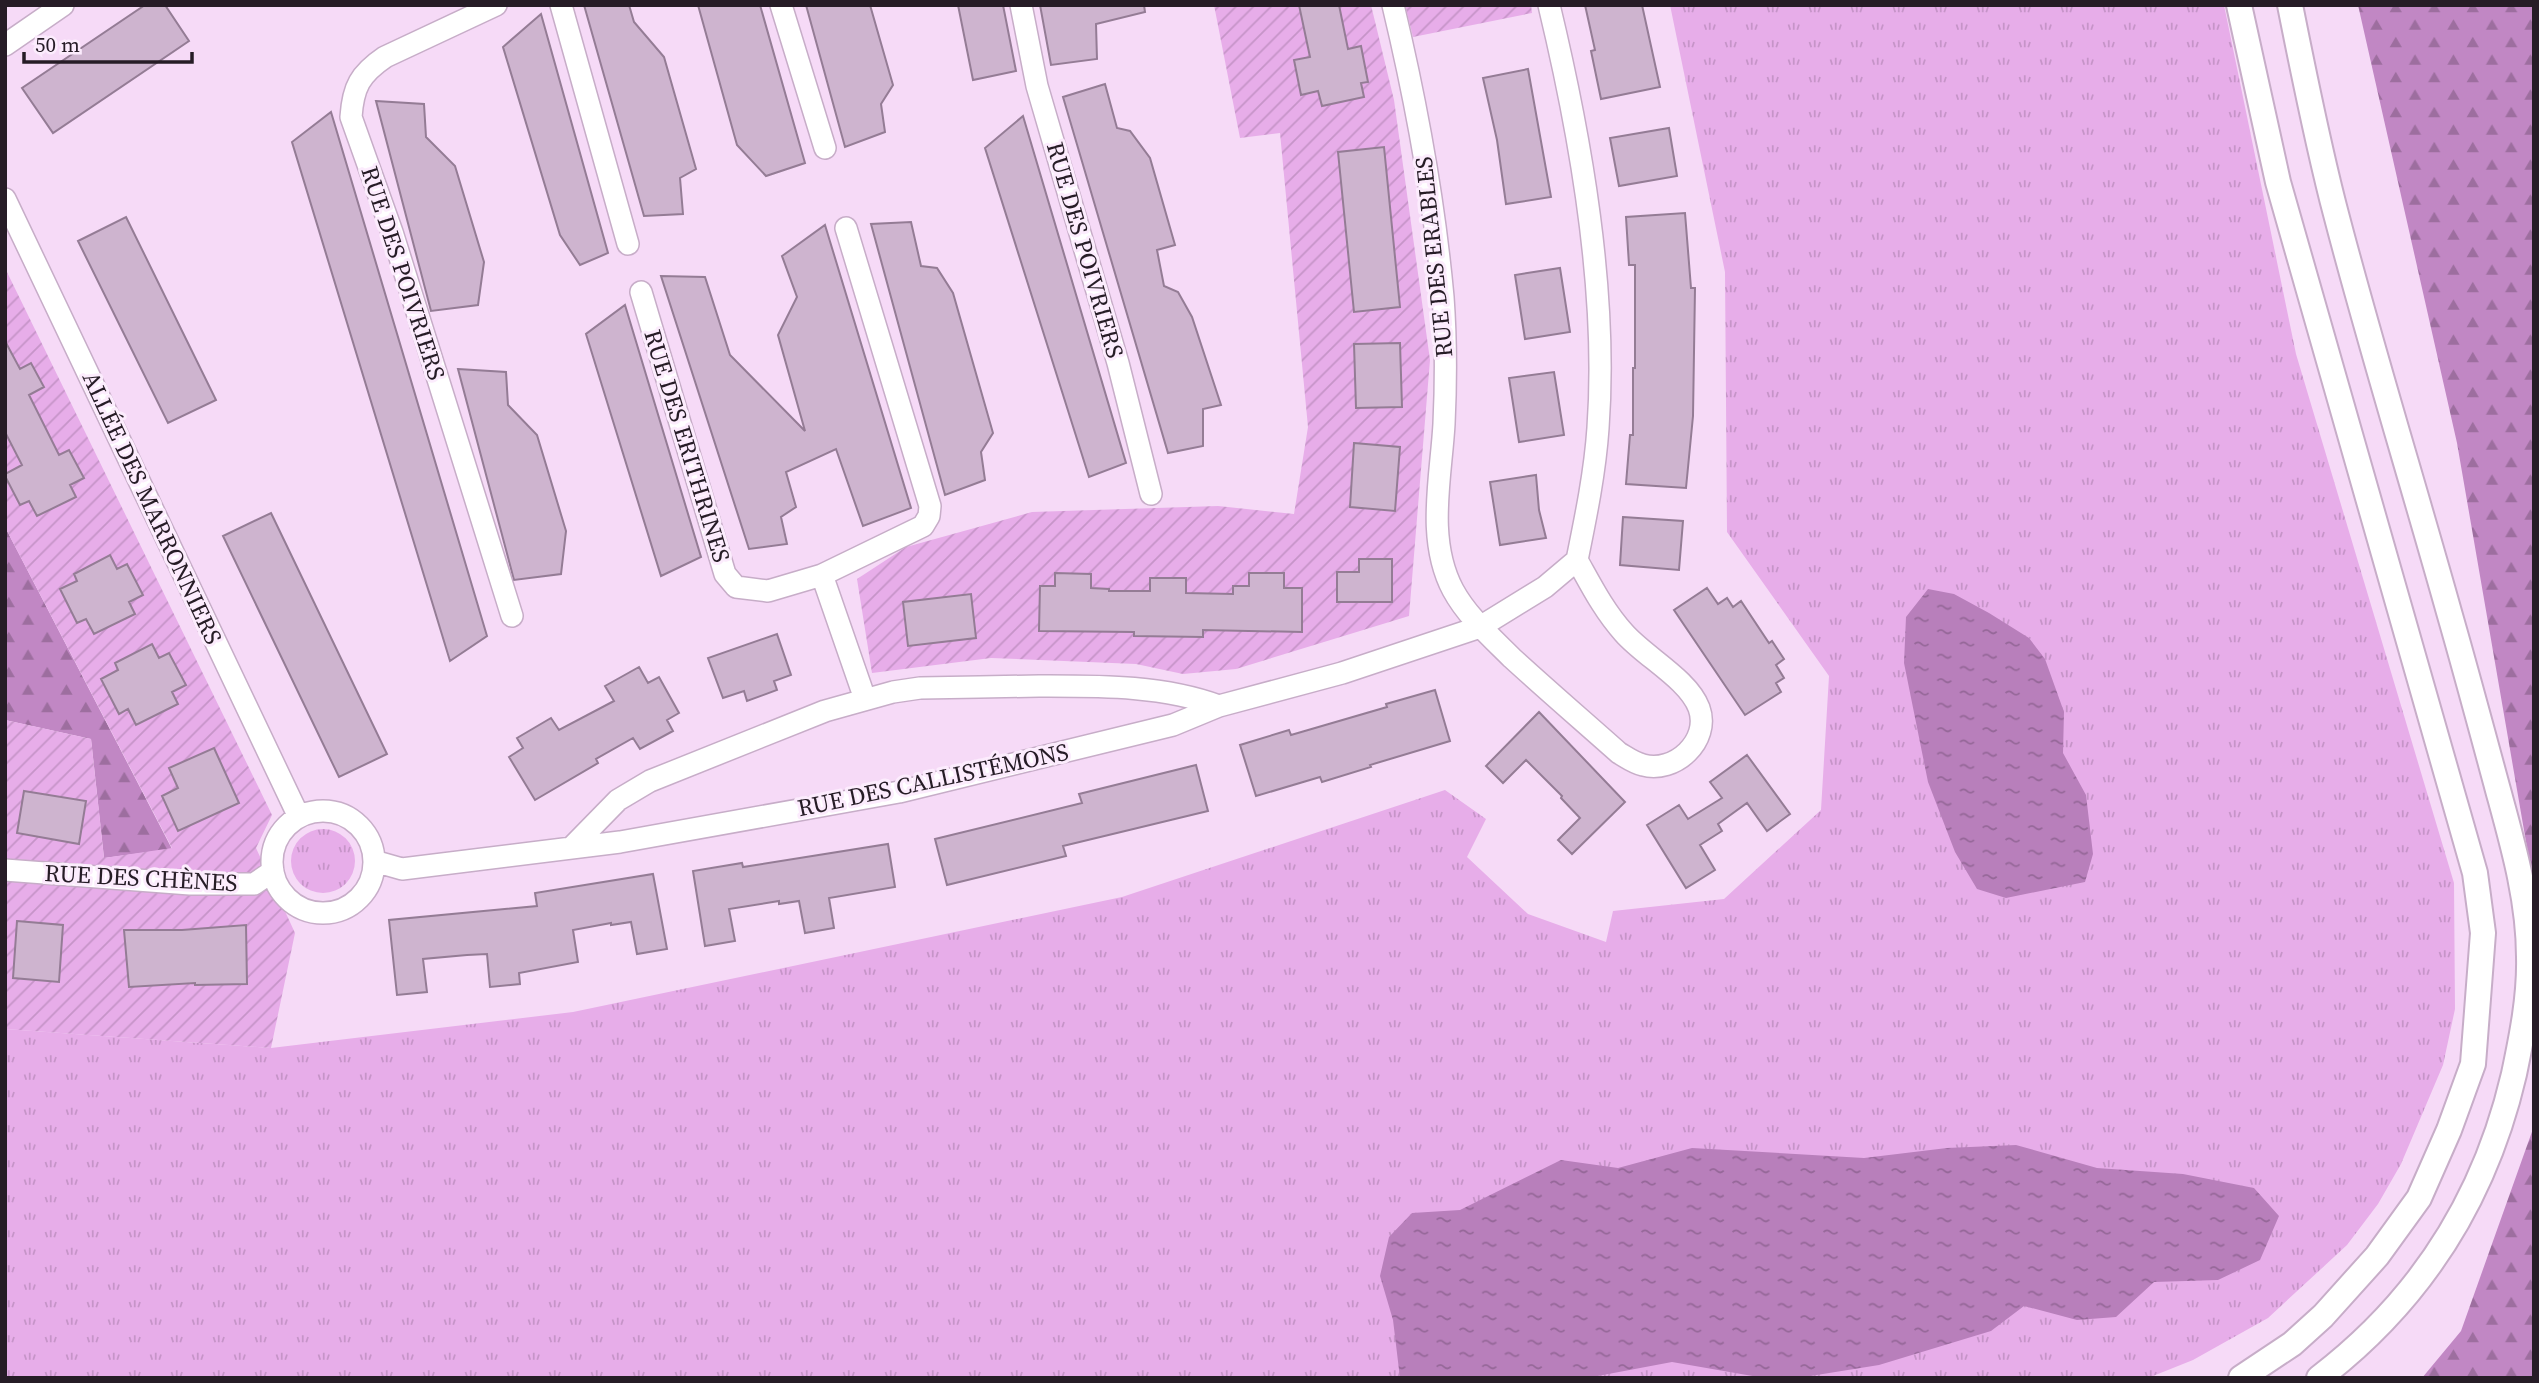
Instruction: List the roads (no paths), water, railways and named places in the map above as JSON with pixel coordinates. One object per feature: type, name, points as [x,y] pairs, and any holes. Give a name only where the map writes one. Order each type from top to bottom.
[{"type":"street","points":[[5,45],[63,5]]},
{"type":"street","name":"RUE DES POIVRIERS","points":[[496,5],[372,66],[360,80],[352,97],[351,117],[392,232],[512,616]]},
{"type":"street","points":[[561,5],[628,244]]},
{"type":"street","points":[[781,5],[825,148]]},
{"type":"street","name":"RUE DES POIVRIERS","points":[[1021,5],[1037,86],[1118,363],[1151,494]]},
{"type":"street","name":"RUE DES ERABLES","points":[[1393,5],[1418,119],[1443,298],[1444,424],[1437,486],[1437,522],[1444,563],[1453,590],[1480,627]]},
{"type":"street","points":[[1480,627],[1619,753],[1643,765],[1655,766],[1683,758],[1694,746],[1700,733],[1701,712],[1694,696],[1623,632],[1577,560],[1589,499],[1598,429],[1600,372],[1597,282],[1572,106],[1549,5]]},
{"type":"street","points":[[2239,5],[2278,182],[2475,873],[2483,933],[2473,1064],[2449,1130],[2419,1198],[2377,1256],[2323,1316],[2292,1344],[2241,1378]]},
{"type":"street","points":[[2290,5],[2335,213],[2519,867],[2528,924],[2530,960],[2522,1035],[2505,1110],[2483,1171],[2455,1229],[2381,1324],[2319,1378]]},
{"type":"street","name":"ALLÉE DES MARRONNIERS","points":[[5,199],[299,817]]},
{"type":"street","name":"RUE DES ERITHRINES","points":[[641,292],[725,574],[736,587],[768,591],[822,575],[923,526],[929,516],[930,506],[846,228]]},
{"type":"street","name":"RUE DES CALLISTÉMONS","points":[[374,861],[402,869],[620,842],[899,792],[1173,725],[1219,706],[1342,673],[1480,627],[1545,587],[1577,560]]},
{"type":"street","points":[[822,575],[865,699]]},
{"type":"street","points":[[573,846],[618,800],[650,781],[825,711],[865,699],[920,688],[1090,684],[1189,697],[1219,706]]},
{"type":"street","points":[[322,811],[345,816],[358,825],[368,838],[374,861],[368,885],[358,898],[344,908],[328,913],[311,911],[296,905],[283,893],[273,871],[272,855],[277,840],[286,827],[299,817],[322,811]]},
{"type":"street","name":"RUE DES CHÈNES","points":[[5,870],[190,884],[254,884],[273,871]]},
{"type":"water","points":[[1928,589],[1954,594],[1989,613],[2029,638],[2045,659],[2064,712],[2063,753],[2086,795],[2093,854],[2085,882],[2006,898],[1977,889],[1955,852],[1928,782],[1904,663],[1906,617]]},
{"type":"water","points":[[2016,1145],[2097,1168],[2183,1174],[2254,1188],[2279,1216],[2260,1260],[2218,1280],[2154,1282],[2116,1317],[2077,1320],[2024,1306],[1991,1331],[1879,1365],[1798,1378],[1764,1378],[1672,1362],[1587,1378],[1400,1378],[1393,1320],[1380,1276],[1389,1237],[1412,1213],[1460,1210],[1561,1160],[1618,1168],[1692,1148],[1864,1158],[1947,1148]]}]
